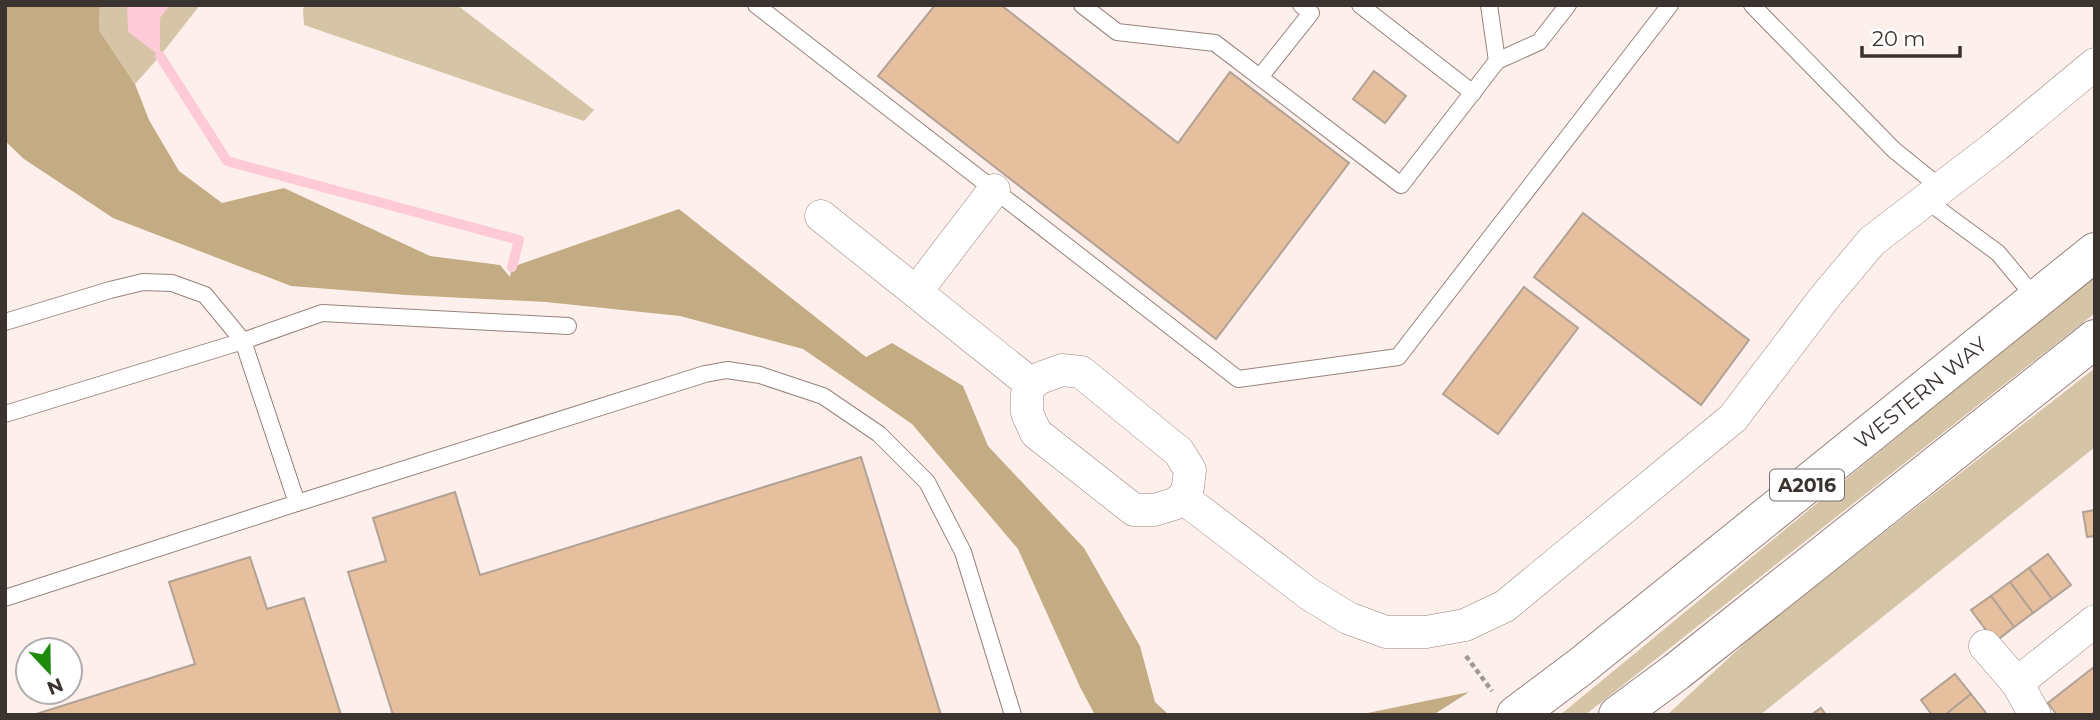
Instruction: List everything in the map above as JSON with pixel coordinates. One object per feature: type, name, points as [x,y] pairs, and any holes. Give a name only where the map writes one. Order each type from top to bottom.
[{"type":"main road","name":"WESTERN WAY","points":[[1516,715],[1580,667],[2095,252]]},
{"type":"main road","name":"A2016","points":[[1618,715],[1676,672],[2095,339]]},
{"type":"street","points":[[1183,498],[1309,594],[1348,618],[1386,632],[1426,632],[1465,625],[1504,606],[1733,418],[1825,297],[1872,242],[1996,146],[2095,64]]},
{"type":"street","points":[[916,292],[994,190]]},
{"type":"street","points":[[821,216],[1031,384]]},
{"type":"street","points":[[1062,370],[1081,372],[1179,452],[1190,470],[1188,487],[1183,498],[1174,504],[1154,510],[1134,510],[1036,433],[1027,413],[1027,394],[1031,384],[1062,370]]},
{"type":"street","points":[[2017,683],[2095,621]]},
{"type":"street","points":[[1985,646],[2017,683],[2035,715]]},
{"type":"lane","points":[[756,5],[1238,379],[1398,357],[1670,5]]},
{"type":"lane","points":[[1082,5],[1117,32],[1215,43],[1401,186],[1497,61],[1539,42],[1568,5]]},
{"type":"lane","points":[[1260,77],[1311,13],[1301,5]]},
{"type":"lane","points":[[1360,5],[1472,93]]},
{"type":"lane","points":[[1489,5],[1497,61]]},
{"type":"lane","points":[[1752,5],[1894,150],[1933,194],[1998,253],[2037,300]]},
{"type":"lane","points":[[5,322],[143,282],[172,283],[205,295],[243,341],[297,503]]},
{"type":"lane","points":[[5,414],[243,341],[322,313],[568,326]]},
{"type":"lane","points":[[5,598],[705,374],[727,370],[760,375],[823,396],[879,435],[927,482],[963,552],[1013,715]]},
{"type":"lane","points":[[1636,715],[1676,672]]},
{"type":"shaded area","points":[[5,5],[100,5],[99,30],[135,84],[149,120],[179,171],[222,203],[284,188],[430,256],[500,265],[510,277],[512,267],[679,209],[866,357],[892,343],[963,386],[988,446],[1084,548],[1140,646],[1155,702],[1169,715],[1095,715],[1018,549],[912,424],[803,349],[680,316],[546,302],[291,286],[113,218],[24,159],[5,141]]},
{"type":"shaded area","points":[[100,5],[200,5],[135,84],[99,30]]},
{"type":"shaded area","points":[[127,5],[170,5],[160,18],[160,56],[128,32]]},
{"type":"shaded area","points":[[306,5],[457,5],[594,110],[584,121],[304,25],[303,9]]},
{"type":"shaded area","points":[[2095,274],[2095,313],[1585,715],[1560,715]]},
{"type":"shaded area","points":[[2095,368],[2095,447],[1760,715],[1667,715],[1758,631]]},
{"type":"shaded area","points":[[1469,692],[1433,715],[1358,715]]},
{"type":"building","points":[[935,5],[1001,5],[1178,143],[1230,72],[1349,163],[1216,339],[878,76]]},
{"type":"building","points":[[1374,71],[1406,96],[1385,123],[1353,99]]},
{"type":"building","points":[[1583,213],[1749,340],[1701,405],[1534,277]]},
{"type":"building","points":[[1524,287],[1578,328],[1498,434],[1443,394]]},
{"type":"building","points":[[861,457],[941,715],[393,715],[348,572],[386,561],[373,518],[455,492],[480,575]]},
{"type":"building","points":[[2095,510],[2095,536],[2087,537],[2083,512]]},
{"type":"building","points":[[2048,554],[2071,585],[2052,599],[2029,568]]},
{"type":"building","points":[[250,557],[267,609],[304,598],[341,715],[33,715],[62,706],[84,706],[84,699],[195,664],[169,582]]},
{"type":"building","points":[[2029,568],[2052,599],[2033,613],[2010,582]]},
{"type":"building","points":[[2010,582],[2033,613],[2014,627],[1991,596]]},
{"type":"building","points":[[1991,596],[2014,627],[1995,642],[1971,610]]},
{"type":"building","points":[[2094,667],[2095,711],[2090,715],[2057,715],[2048,703]]},
{"type":"building","points":[[1955,674],[1971,694],[1945,715],[1932,715],[1921,700]]},
{"type":"building","points":[[1971,694],[1986,713],[1984,715],[1945,715]]},
{"type":"building","points":[[1821,708],[1826,715],[1811,715]]},
{"type":"waterway","points":[[160,56],[227,161],[519,240],[512,267]]}]
